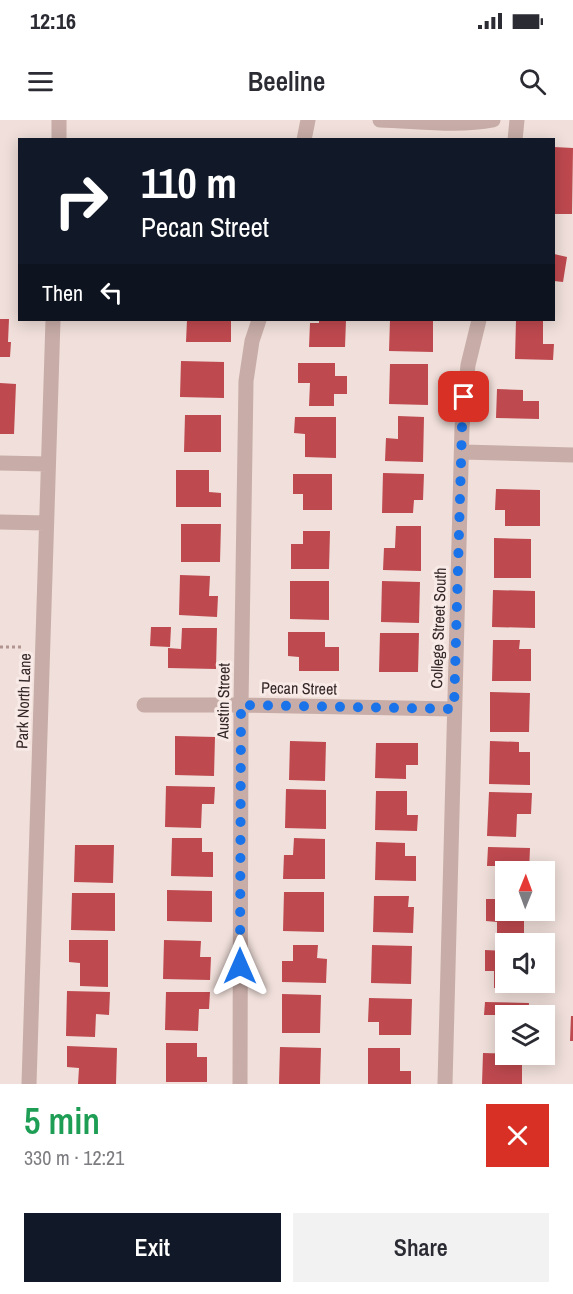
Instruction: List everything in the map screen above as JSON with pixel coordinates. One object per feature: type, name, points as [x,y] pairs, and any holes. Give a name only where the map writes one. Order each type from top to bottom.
[{"type":"street","points":[[59,120],[59,138]]},
{"type":"street","points":[[304,138],[308,120]]},
{"type":"street","points":[[380,120],[448,123],[494,120]]},
{"type":"street","points":[[515,138],[517,120]]},
{"type":"street","name":"Park North Lane","points":[[29,1084],[53,321]]},
{"type":"street","name":"Austin Street","points":[[240,1084],[241,705],[246,381],[252,340],[259,321]]},
{"type":"street","name":"College Street South","points":[[445,1084],[462,427],[468,365],[479,321]]},
{"type":"street","points":[[462,452],[573,455]]},
{"type":"street","points":[[0,463],[48,464]]},
{"type":"street","points":[[0,522],[46,523]]},
{"type":"street","name":"Pecan Street","points":[[144,705],[454,709]]},
{"type":"path","points":[[0,647],[24,647]]},
{"type":"building","points":[[555,147],[573,148],[572,214],[555,214]]},
{"type":"building","points":[[555,254],[567,257],[563,282],[555,281]]},
{"type":"building","points":[[0,319],[9,319],[10,357],[0,357]]},
{"type":"building","points":[[187,321],[231,321],[231,342],[186,342]]},
{"type":"building","points":[[319,321],[346,321],[345,347],[309,347],[310,323],[319,323]]},
{"type":"building","points":[[390,321],[433,321],[433,352],[389,351]]},
{"type":"building","points":[[516,321],[543,321],[543,344],[554,344],[553,360],[515,359]]},
{"type":"building","points":[[181,361],[224,362],[224,398],[180,397]]},
{"type":"building","points":[[298,363],[335,363],[335,376],[347,376],[347,394],[334,394],[334,406],[309,406],[310,383],[298,383]]},
{"type":"building","points":[[390,364],[428,364],[428,405],[389,404]]},
{"type":"building","points":[[0,383],[16,384],[14,434],[0,434]]},
{"type":"building","points":[[497,389],[523,390],[523,401],[539,401],[539,419],[496,418]]},
{"type":"building","points":[[185,415],[221,415],[221,452],[184,452]]},
{"type":"building","points":[[398,416],[424,417],[423,462],[385,461],[386,438],[398,439]]},
{"type":"building","points":[[295,417],[336,417],[336,458],[305,457],[305,434],[294,433]]},
{"type":"building","points":[[176,470],[209,470],[209,492],[221,493],[221,507],[176,507]]},
{"type":"building","points":[[383,473],[424,474],[423,500],[414,500],[413,513],[382,513]]},
{"type":"building","points":[[293,474],[332,474],[332,510],[303,510],[303,494],[293,494]]},
{"type":"building","points":[[496,489],[540,490],[540,526],[505,526],[505,510],[495,510]]},
{"type":"building","points":[[181,524],[221,524],[220,562],[181,562]]},
{"type":"building","points":[[396,526],[421,526],[421,571],[383,570],[384,548],[395,548]]},
{"type":"building","points":[[303,531],[330,531],[329,569],[291,569],[291,544],[303,544]]},
{"type":"building","points":[[494,538],[531,539],[531,578],[494,578]]},
{"type":"building","points":[[180,575],[210,576],[209,596],[218,596],[217,617],[179,615]]},
{"type":"building","points":[[290,581],[329,581],[329,620],[290,619]]},
{"type":"building","points":[[382,581],[420,582],[419,623],[381,622]]},
{"type":"building","points":[[493,590],[535,591],[535,628],[492,627]]},
{"type":"building","points":[[151,627],[171,627],[170,647],[150,646]]},
{"type":"building","points":[[182,628],[217,628],[216,669],[168,668],[168,648],[181,649]]},
{"type":"building","points":[[288,632],[325,632],[325,647],[339,647],[339,671],[299,671],[299,657],[288,656]]},
{"type":"building","points":[[380,633],[419,633],[418,672],[379,672]]},
{"type":"building","points":[[493,640],[520,640],[519,649],[531,649],[531,681],[492,681]]},
{"type":"building","points":[[490,692],[530,693],[529,732],[490,732]]},
{"type":"building","points":[[175,736],[215,737],[214,776],[175,775]]},
{"type":"building","points":[[290,741],[326,742],[325,781],[289,780]]},
{"type":"building","points":[[490,741],[519,742],[519,752],[530,752],[530,785],[489,784]]},
{"type":"building","points":[[376,743],[418,743],[418,765],[406,765],[406,779],[375,778]]},
{"type":"building","points":[[166,786],[215,787],[214,804],[202,804],[201,828],[165,827]]},
{"type":"building","points":[[286,789],[326,790],[326,829],[285,828]]},
{"type":"building","points":[[376,791],[407,791],[407,815],[418,815],[417,831],[375,830]]},
{"type":"building","points":[[489,792],[532,793],[531,814],[517,814],[516,837],[487,836]]},
{"type":"building","points":[[172,838],[202,838],[202,852],[213,852],[213,877],[171,876]]},
{"type":"building","points":[[294,838],[325,839],[325,879],[283,879],[284,855],[293,855]]},
{"type":"building","points":[[376,842],[405,843],[405,856],[416,856],[416,881],[375,880]]},
{"type":"building","points":[[75,845],[114,845],[113,883],[74,882]]},
{"type":"building","points":[[488,847],[530,848],[529,861],[495,861],[495,866],[487,866]]},
{"type":"building","points":[[167,890],[212,891],[212,922],[167,921]]},
{"type":"building","points":[[284,892],[324,892],[324,932],[283,931]]},
{"type":"building","points":[[72,893],[115,893],[115,931],[71,930]]},
{"type":"building","points":[[374,896],[409,896],[408,907],[414,907],[413,933],[373,932]]},
{"type":"building","points":[[486,899],[495,899],[495,921],[524,921],[524,933],[497,933],[497,922],[486,921]]},
{"type":"building","points":[[69,940],[108,940],[108,987],[80,986],[80,963],[69,962]]},
{"type":"building","points":[[164,940],[201,941],[200,957],[211,957],[210,980],[163,979]]},
{"type":"building","points":[[293,945],[318,945],[317,958],[327,959],[326,983],[282,982],[282,961],[293,961]]},
{"type":"building","points":[[372,945],[412,946],[411,984],[371,983]]},
{"type":"building","points":[[485,950],[495,950],[495,988],[494,971],[485,971]]},
{"type":"building","points":[[67,991],[110,992],[109,1015],[96,1014],[95,1037],[66,1036]]},
{"type":"building","points":[[166,992],[210,992],[209,1009],[199,1009],[198,1031],[165,1030]]},
{"type":"building","points":[[282,994],[321,995],[320,1033],[282,1033]]},
{"type":"building","points":[[369,998],[412,999],[411,1035],[379,1035],[379,1022],[368,1022]]},
{"type":"building","points":[[485,1002],[529,1003],[529,1005],[495,1005],[495,1015],[484,1015]]},
{"type":"building","points":[[571,1016],[573,1016],[573,1041],[570,1041]]},
{"type":"building","points":[[166,1043],[197,1043],[197,1057],[207,1057],[207,1082],[166,1082]]},
{"type":"building","points":[[67,1046],[117,1048],[116,1084],[78,1084],[79,1068],[67,1067]]},
{"type":"building","points":[[280,1047],[321,1048],[320,1084],[279,1084]]},
{"type":"building","points":[[368,1048],[400,1048],[400,1071],[411,1071],[411,1084],[368,1084]]},
{"type":"building","points":[[483,1053],[495,1053],[495,1065],[522,1065],[522,1084],[482,1084]]},
{"type":"route","points":[[240,966],[241,705],[454,709],[464,397]]}]
